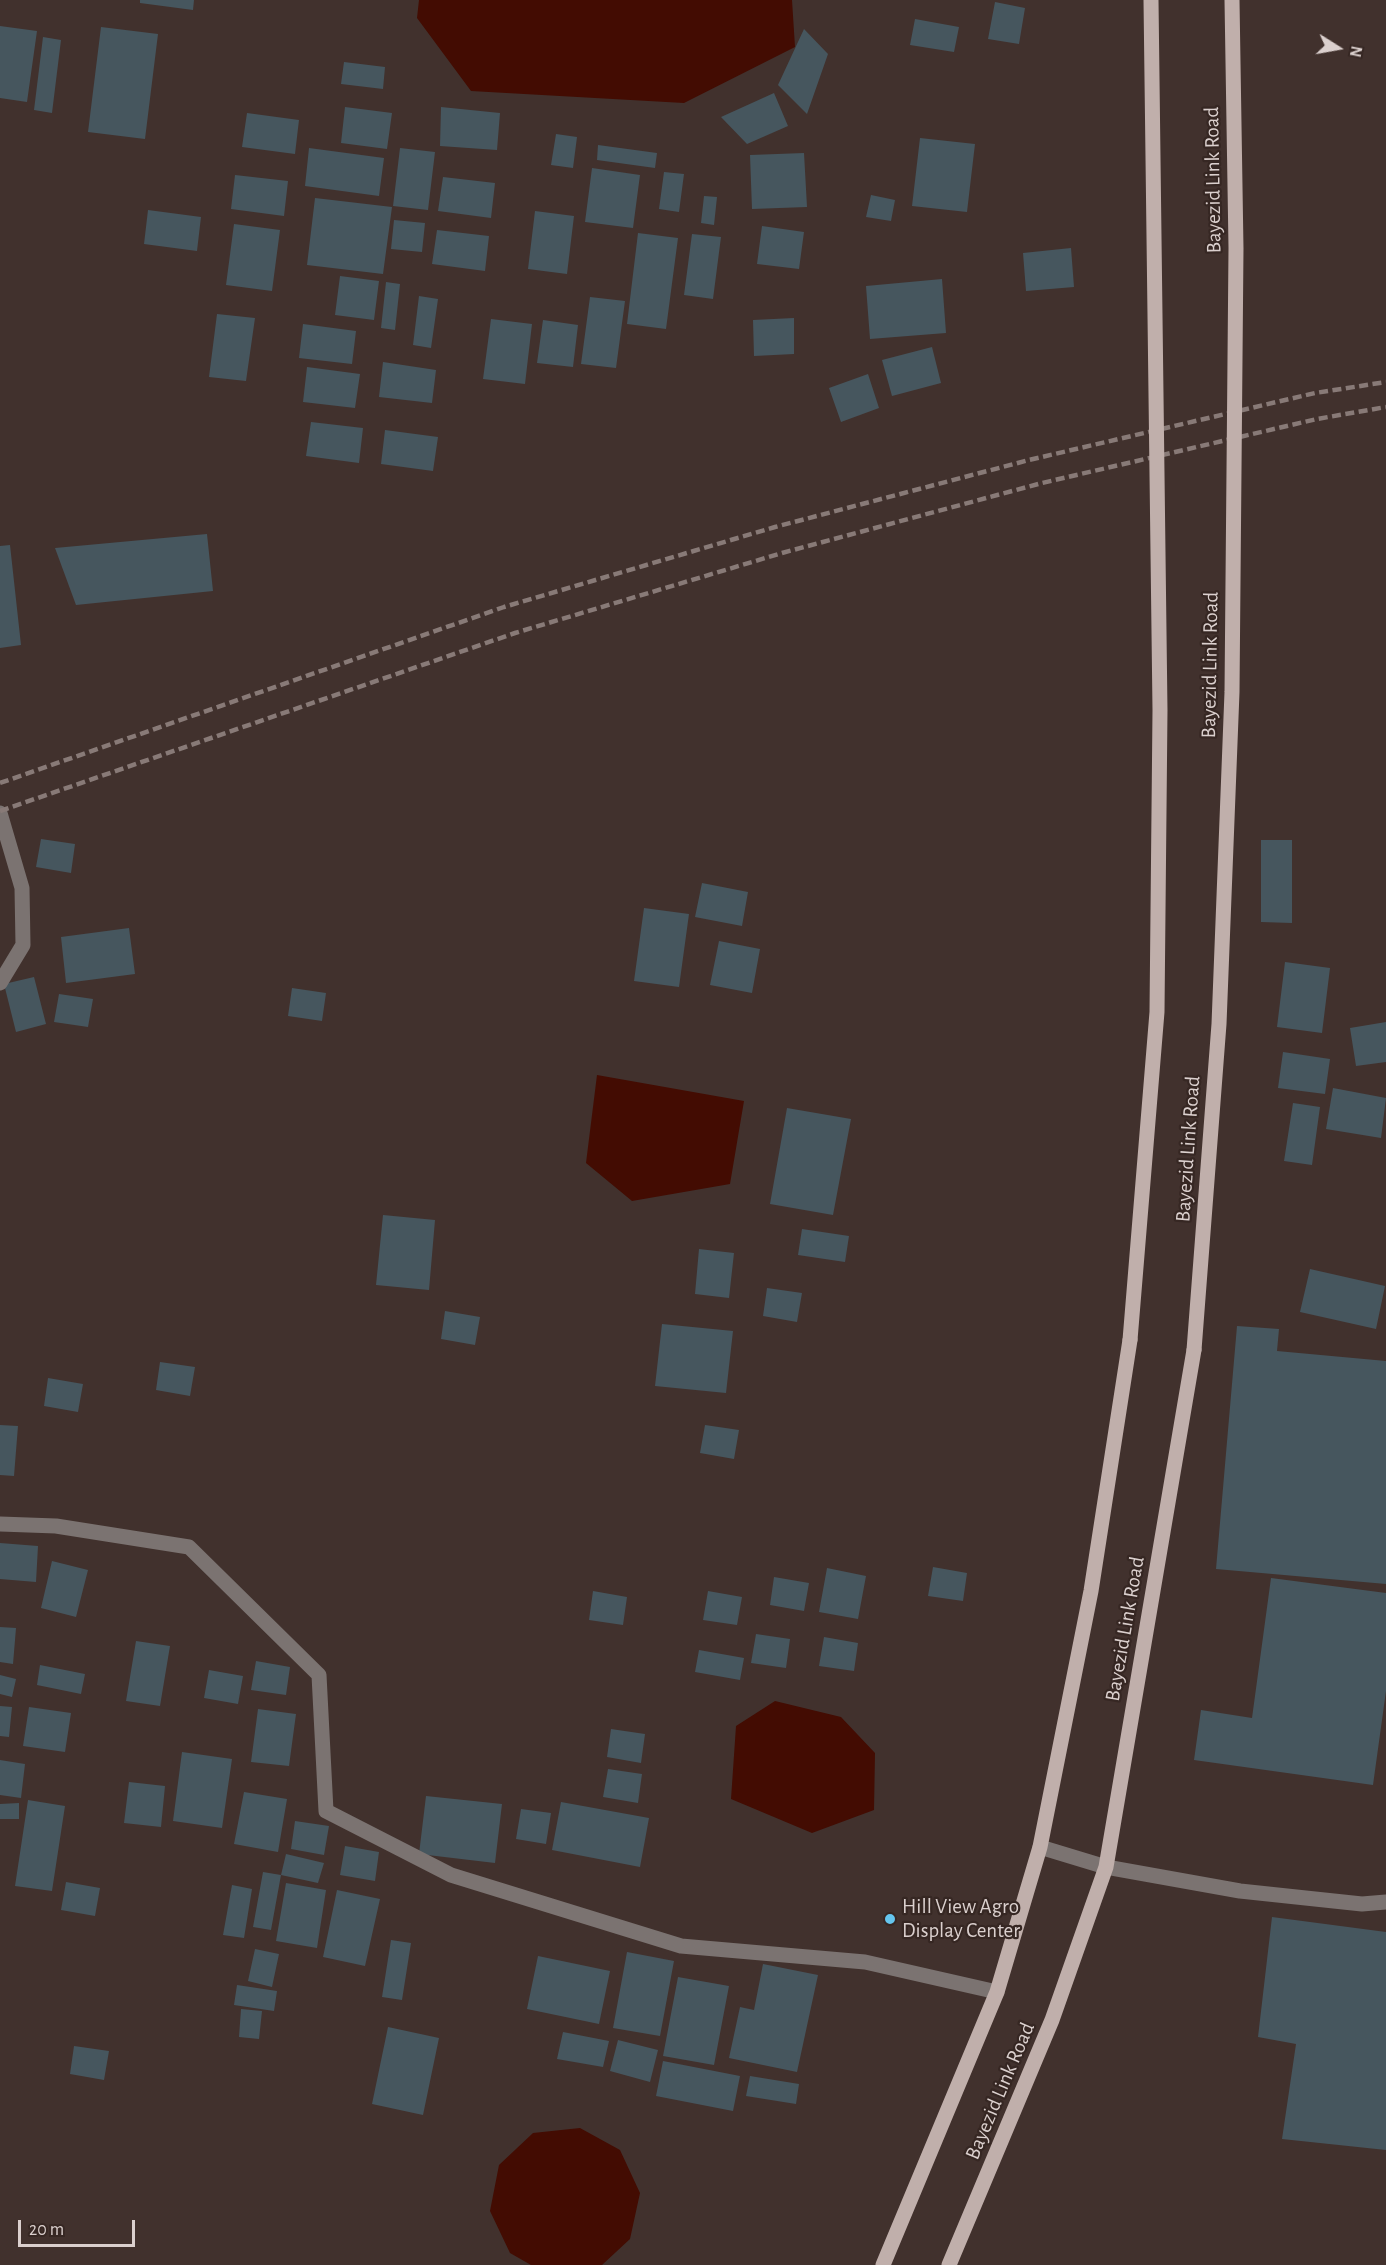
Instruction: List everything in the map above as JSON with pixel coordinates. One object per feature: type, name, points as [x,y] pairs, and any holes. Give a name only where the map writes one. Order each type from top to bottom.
[{"type":"main road","name":"Bayezid Link Road","points":[[884,2265],[997,1992],[1040,1847],[1090,1591],[1130,1340],[1157,1012],[1160,710],[1152,0]]},
{"type":"main road","name":"Bayezid Link Road","points":[[949,2265],[1052,2020],[1106,1867],[1194,1350],[1219,1024],[1232,692],[1236,248],[1232,0]]},
{"type":"street","points":[[0,813],[22,888],[23,945],[0,983]]},
{"type":"street","points":[[0,1524],[56,1526],[189,1547],[319,1675],[326,1811],[451,1875],[681,1946],[865,1962],[997,1992]]},
{"type":"street","points":[[1040,1847],[1106,1867],[1240,1891],[1362,1904],[1386,1902]]},
{"type":"shaded area","points":[[419,0],[792,0],[795,47],[684,103],[471,91],[417,18]]},
{"type":"shaded area","points":[[597,1075],[744,1101],[730,1184],[632,1201],[586,1163]]},
{"type":"shaded area","points":[[775,1701],[841,1717],[875,1753],[874,1810],[812,1833],[731,1799],[736,1726]]},
{"type":"shaded area","points":[[580,2128],[620,2150],[640,2193],[630,2239],[602,2265],[531,2265],[510,2253],[490,2211],[499,2165],[533,2133]]},
{"type":"building","points":[[140,0],[194,0],[193,10],[140,3]]},
{"type":"building","points":[[995,2],[1025,8],[1019,44],[988,39]]},
{"type":"building","points":[[915,19],[959,27],[954,52],[910,45]]},
{"type":"building","points":[[0,26],[37,31],[27,102],[0,98]]},
{"type":"building","points":[[101,27],[158,34],[145,139],[88,132]]},
{"type":"building","points":[[804,29],[828,54],[807,114],[778,85]]},
{"type":"building","points":[[43,37],[61,40],[52,113],[34,110]]},
{"type":"building","points":[[344,62],[385,67],[383,89],[341,84]]},
{"type":"building","points":[[774,93],[788,126],[747,144],[721,117]]},
{"type":"building","points":[[345,107],[392,113],[387,149],[341,143]]},
{"type":"building","points":[[441,107],[500,113],[497,150],[440,146]]},
{"type":"building","points":[[247,113],[299,120],[295,154],[242,147]]},
{"type":"building","points":[[556,134],[577,137],[573,168],[551,165]]},
{"type":"building","points":[[920,138],[975,144],[967,212],[912,206]]},
{"type":"building","points":[[598,145],[657,153],[655,168],[597,160]]},
{"type":"building","points":[[309,148],[384,158],[379,196],[305,186]]},
{"type":"building","points":[[400,148],[435,152],[428,210],[393,206]]},
{"type":"building","points":[[804,153],[807,207],[752,209],[750,155]]},
{"type":"building","points":[[592,168],[640,175],[633,228],[585,222]]},
{"type":"building","points":[[664,172],[684,174],[679,212],[659,209]]},
{"type":"building","points":[[235,175],[288,181],[284,216],[231,209]]},
{"type":"building","points":[[443,177],[495,183],[491,218],[438,211]]},
{"type":"building","points":[[871,195],[895,200],[891,221],[866,217]]},
{"type":"building","points":[[704,196],[717,197],[714,225],[701,223]]},
{"type":"building","points":[[315,198],[392,207],[383,274],[307,265]]},
{"type":"building","points":[[148,210],[201,217],[197,251],[144,244]]},
{"type":"building","points":[[535,211],[574,216],[567,274],[528,269]]},
{"type":"building","points":[[394,220],[425,223],[422,252],[391,249]]},
{"type":"building","points":[[234,224],[280,230],[272,291],[226,285]]},
{"type":"building","points":[[762,226],[804,232],[799,269],[757,264]]},
{"type":"building","points":[[437,230],[489,236],[485,271],[432,264]]},
{"type":"building","points":[[638,233],[678,238],[666,329],[627,324]]},
{"type":"building","points":[[692,234],[721,237],[713,299],[684,295]]},
{"type":"building","points":[[1071,248],[1074,287],[1026,291],[1023,253]]},
{"type":"building","points":[[340,276],[379,281],[374,320],[335,315]]},
{"type":"building","points":[[942,279],[946,333],[870,339],[866,286]]},
{"type":"building","points":[[386,282],[400,284],[395,330],[381,328]]},
{"type":"building","points":[[419,296],[438,299],[431,348],[413,345]]},
{"type":"building","points":[[590,297],[625,301],[616,368],[581,364]]},
{"type":"building","points":[[217,314],[255,318],[246,381],[209,377]]},
{"type":"building","points":[[794,318],[794,354],[754,356],[753,320]]},
{"type":"building","points":[[491,319],[532,324],[525,384],[483,379]]},
{"type":"building","points":[[543,320],[578,325],[573,367],[537,363]]},
{"type":"building","points":[[303,324],[356,331],[352,364],[299,358]]},
{"type":"building","points":[[932,347],[941,383],[892,396],[882,360]]},
{"type":"building","points":[[383,362],[436,370],[432,403],[379,397]]},
{"type":"building","points":[[307,367],[360,374],[355,408],[303,402]]},
{"type":"building","points":[[868,374],[879,408],[841,422],[829,388]]},
{"type":"building","points":[[311,422],[363,428],[359,463],[306,456]]},
{"type":"building","points":[[385,430],[438,437],[433,471],[381,464]]},
{"type":"building","points":[[207,534],[213,591],[76,605],[55,548]]},
{"type":"building","points":[[10,545],[21,645],[0,648],[0,546]]},
{"type":"building","points":[[41,839],[75,844],[71,873],[36,867]]},
{"type":"building","points":[[1261,840],[1292,840],[1292,923],[1261,922]]},
{"type":"building","points":[[702,883],[748,892],[742,926],[695,917]]},
{"type":"building","points":[[644,908],[689,914],[679,987],[634,981]]},
{"type":"building","points":[[129,928],[135,974],[66,983],[61,937]]},
{"type":"building","points":[[719,941],[760,949],[752,993],[710,985]]},
{"type":"building","points":[[1285,962],[1330,968],[1322,1033],[1277,1027]]},
{"type":"building","points":[[34,977],[46,1024],[16,1032],[4,984]]},
{"type":"building","points":[[292,988],[326,993],[322,1021],[288,1016]]},
{"type":"building","points":[[59,994],[93,999],[88,1027],[54,1022]]},
{"type":"building","points":[[1386,1022],[1386,1062],[1356,1066],[1350,1028]]},
{"type":"building","points":[[1283,1052],[1330,1059],[1325,1094],[1278,1088]]},
{"type":"building","points":[[1333,1088],[1386,1098],[1381,1138],[1326,1129]]},
{"type":"building","points":[[1293,1103],[1320,1107],[1312,1165],[1284,1161]]},
{"type":"building","points":[[787,1108],[851,1119],[833,1215],[770,1204]]},
{"type":"building","points":[[383,1215],[435,1220],[429,1290],[376,1285]]},
{"type":"building","points":[[802,1229],[849,1236],[845,1262],[798,1255]]},
{"type":"building","points":[[699,1249],[734,1253],[729,1298],[695,1294]]},
{"type":"building","points":[[1310,1269],[1385,1286],[1376,1329],[1300,1312]]},
{"type":"building","points":[[767,1288],[802,1293],[797,1322],[763,1316]]},
{"type":"building","points":[[445,1311],[480,1317],[475,1345],[441,1339]]},
{"type":"building","points":[[662,1324],[733,1331],[726,1393],[655,1386]]},
{"type":"building","points":[[1237,1326],[1279,1329],[1277,1351],[1386,1361],[1386,1584],[1216,1569]]},
{"type":"building","points":[[160,1362],[195,1367],[190,1396],[156,1390]]},
{"type":"building","points":[[48,1378],[83,1384],[78,1412],[44,1406]]},
{"type":"building","points":[[0,1425],[18,1426],[14,1476],[0,1475]]},
{"type":"building","points":[[705,1425],[739,1430],[734,1459],[700,1453]]},
{"type":"building","points":[[0,1543],[38,1546],[36,1582],[0,1579]]},
{"type":"building","points":[[52,1561],[88,1570],[76,1617],[41,1608]]},
{"type":"building","points":[[933,1567],[967,1573],[963,1601],[928,1596]]},
{"type":"building","points":[[827,1568],[866,1576],[858,1619],[819,1612]]},
{"type":"building","points":[[774,1577],[809,1583],[804,1611],[770,1605]]},
{"type":"building","points":[[1271,1578],[1386,1593],[1386,1691],[1373,1785],[1194,1760],[1201,1710],[1252,1718]]},
{"type":"building","points":[[593,1591],[627,1597],[623,1625],[589,1620]]},
{"type":"building","points":[[708,1591],[742,1597],[737,1625],[703,1620]]},
{"type":"building","points":[[0,1627],[16,1628],[13,1664],[0,1662]]},
{"type":"building","points":[[756,1634],[790,1639],[786,1668],[751,1663]]},
{"type":"building","points":[[824,1637],[858,1643],[854,1671],[819,1666]]},
{"type":"building","points":[[136,1641],[170,1646],[160,1706],[126,1701]]},
{"type":"building","points":[[699,1650],[744,1658],[740,1680],[695,1672]]},
{"type":"building","points":[[256,1661],[290,1667],[286,1695],[251,1690]]},
{"type":"building","points":[[40,1665],[85,1674],[81,1694],[37,1685]]},
{"type":"building","points":[[209,1670],[243,1676],[238,1704],[204,1698]]},
{"type":"building","points":[[0,1675],[16,1679],[12,1697],[0,1694]]},
{"type":"building","points":[[0,1706],[12,1707],[9,1737],[0,1736]]},
{"type":"building","points":[[29,1707],[71,1713],[65,1752],[23,1746]]},
{"type":"building","points":[[258,1709],[296,1714],[289,1766],[251,1762]]},
{"type":"building","points":[[611,1729],[645,1734],[641,1763],[607,1757]]},
{"type":"building","points":[[182,1752],[232,1759],[222,1828],[173,1821]]},
{"type":"building","points":[[0,1760],[25,1764],[21,1798],[0,1795]]},
{"type":"building","points":[[608,1769],[642,1774],[638,1803],[603,1797]]},
{"type":"building","points":[[129,1782],[165,1786],[161,1827],[124,1823]]},
{"type":"building","points":[[244,1792],[287,1799],[278,1852],[234,1844]]},
{"type":"building","points":[[426,1796],[502,1804],[495,1863],[419,1854]]},
{"type":"building","points":[[28,1800],[65,1806],[52,1891],[15,1886]]},
{"type":"building","points":[[561,1802],[649,1818],[640,1867],[552,1850]]},
{"type":"building","points":[[19,1803],[19,1819],[0,1819],[0,1804]]},
{"type":"building","points":[[521,1809],[551,1813],[546,1844],[516,1839]]},
{"type":"building","points":[[295,1821],[329,1826],[324,1855],[291,1849]]},
{"type":"building","points":[[345,1846],[379,1852],[375,1881],[340,1875]]},
{"type":"building","points":[[286,1854],[324,1863],[318,1883],[281,1875]]},
{"type":"building","points":[[263,1872],[281,1875],[271,1930],[253,1927]]},
{"type":"building","points":[[66,1882],[100,1888],[95,1916],[61,1910]]},
{"type":"building","points":[[286,1883],[326,1890],[317,1948],[276,1941]]},
{"type":"building","points":[[232,1885],[252,1889],[244,1938],[223,1935]]},
{"type":"building","points":[[337,1890],[380,1899],[365,1966],[323,1957]]},
{"type":"building","points":[[1272,1917],[1386,1932],[1386,2150],[1282,2139],[1296,2044],[1258,2037]]},
{"type":"building","points":[[391,1940],[411,1943],[402,2000],[382,1997]]},
{"type":"building","points":[[255,1949],[279,1954],[272,1987],[248,1981]]},
{"type":"building","points":[[627,1952],[674,1961],[660,2036],[613,2028]]},
{"type":"building","points":[[538,1956],[610,1971],[599,2024],[527,2009]]},
{"type":"building","points":[[763,1964],[818,1975],[797,2072],[729,2058],[740,2007],[754,2010]]},
{"type":"building","points":[[678,1977],[729,1986],[714,2065],[663,2056]]},
{"type":"building","points":[[237,1985],[277,1991],[274,2011],[234,2005]]},
{"type":"building","points":[[241,2009],[262,2011],[259,2039],[239,2037]]},
{"type":"building","points":[[388,2027],[439,2038],[423,2115],[372,2104]]},
{"type":"building","points":[[563,2032],[609,2041],[603,2067],[557,2059]]},
{"type":"building","points":[[618,2040],[658,2050],[650,2082],[610,2071]]},
{"type":"building","points":[[74,2046],[109,2051],[104,2080],[70,2074]]},
{"type":"building","points":[[663,2061],[740,2076],[733,2111],[656,2096]]},
{"type":"building","points":[[750,2076],[799,2084],[796,2104],[746,2096]]},
{"type":"railway","points":[[0,783],[504,607],[775,527],[1029,460],[1315,393],[1386,382]]},
{"type":"railway","points":[[0,811],[515,633],[782,553],[1042,483],[1317,419],[1386,407]]},
{"type":"place","name":"Hill View Agro Display Center","points":[[890,1919]]}]
